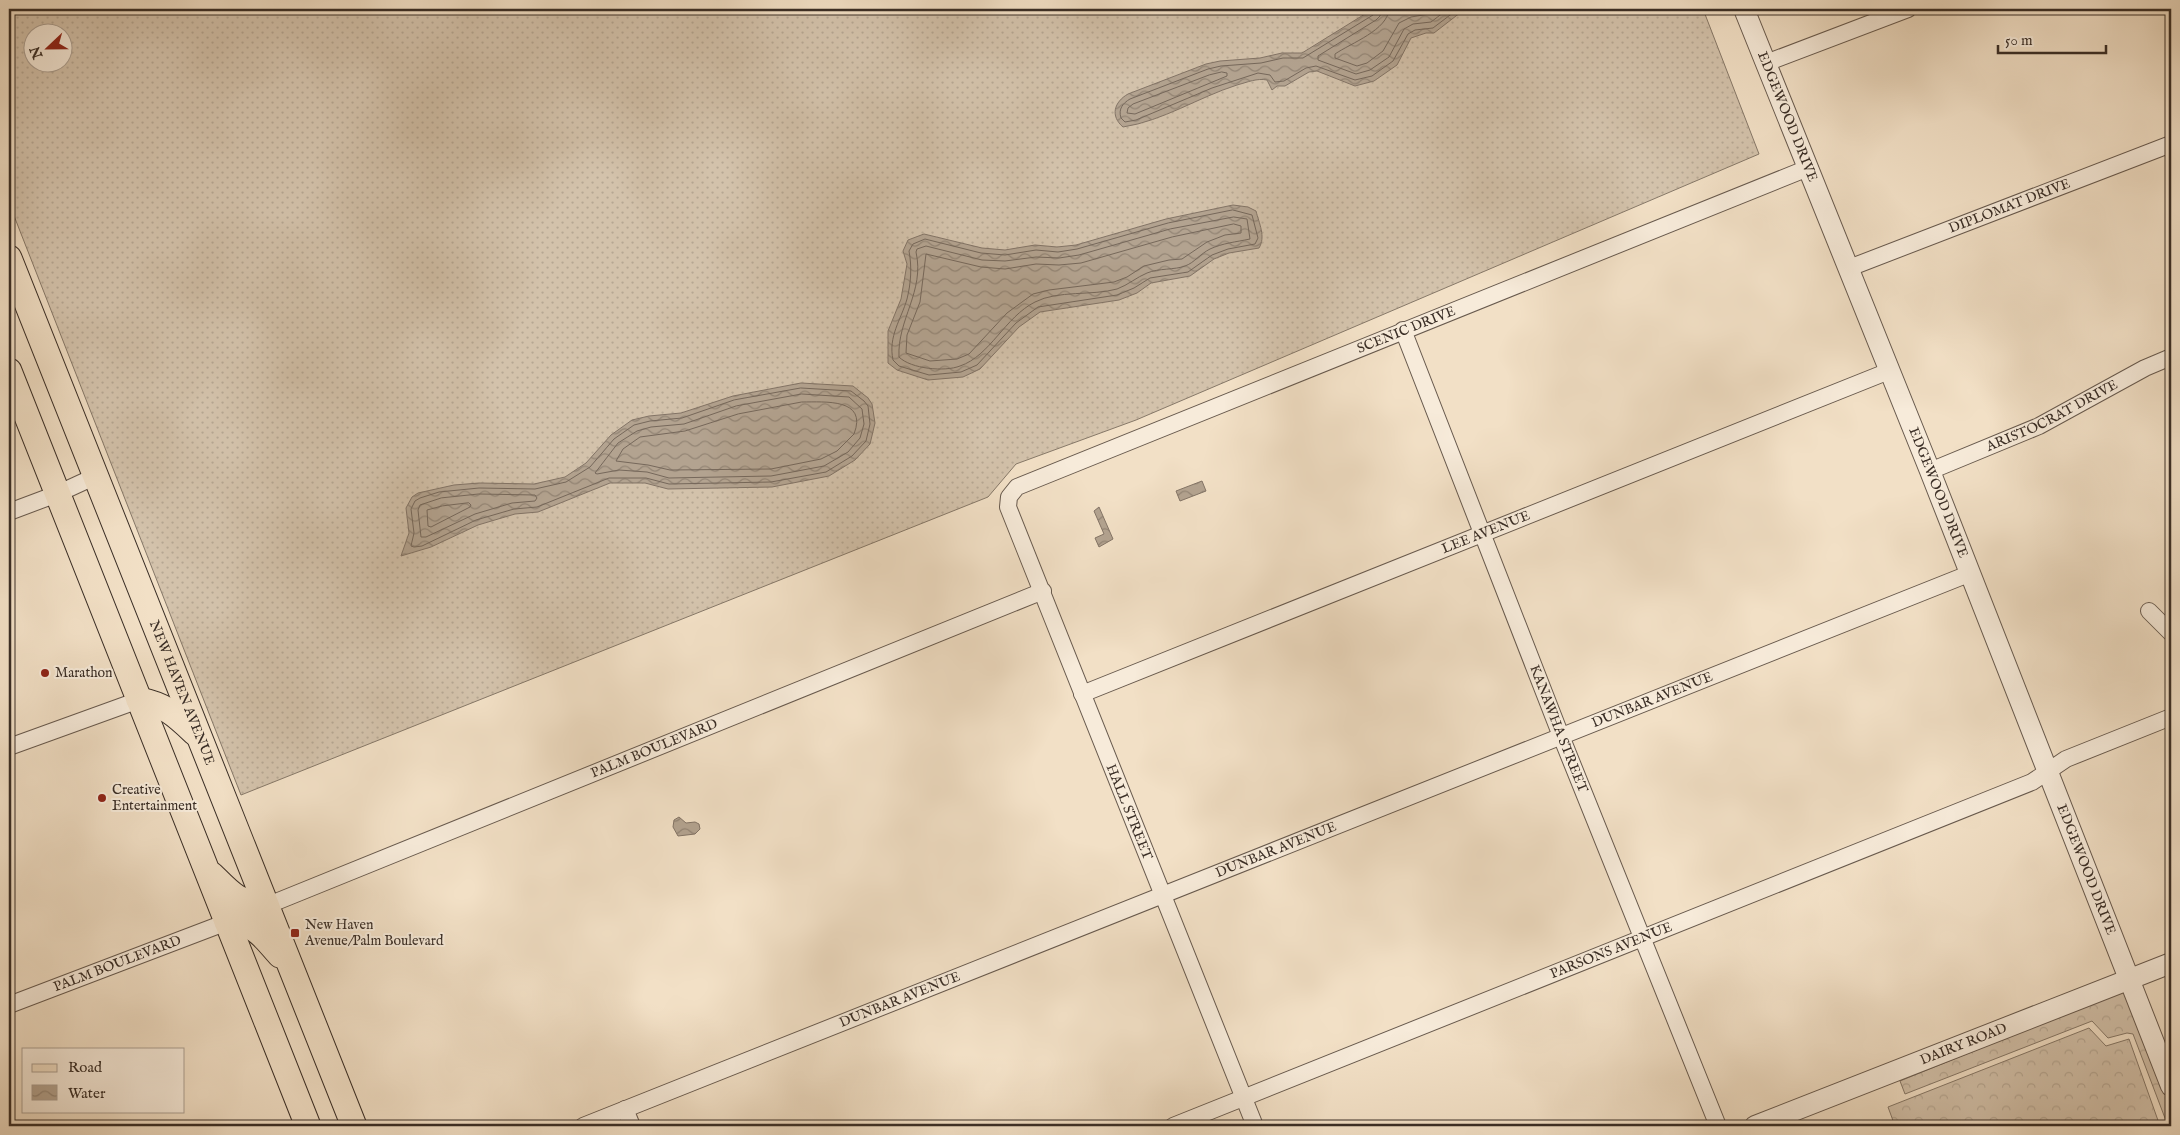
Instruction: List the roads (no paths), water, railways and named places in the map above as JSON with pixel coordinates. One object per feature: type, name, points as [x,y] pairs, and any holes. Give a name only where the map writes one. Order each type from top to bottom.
[{"type":"main road","name":"NEW HAVEN AVENUE","points":[[9,258],[354,1126]]},
{"type":"main road","points":[[9,311],[16,315],[49,360]]},
{"type":"main road","points":[[9,371],[207,870],[302,1124]]},
{"type":"main road","points":[[139,700],[157,703],[171,710],[199,736]]},
{"type":"main road","points":[[207,870],[234,897],[249,904],[266,906]]},
{"type":"main road","points":[[227,922],[245,923],[259,932],[290,966]]},
{"type":"street","name":"EDGEWOOD DRIVE","points":[[1744,9],[1930,471],[2131,979],[2171,1086]]},
{"type":"street","points":[[1766,63],[1908,9]]},
{"type":"street","name":"DIPLOMAT DRIVE","points":[[1849,268],[2171,144]]},
{"type":"street","name":"SCENIC DRIVE","points":[[1009,497],[1017,487],[1808,168]]},
{"type":"street","name":"KANAWHA STREET","points":[[1403,330],[1561,736],[1718,1126]]},
{"type":"street","name":"ARISTOCRAT DRIVE","points":[[1930,471],[2039,426],[2145,368],[2171,357]]},
{"type":"street","name":"LEE AVENUE","points":[[1082,694],[1889,371]]},
{"type":"street","points":[[9,512],[57,494],[96,476]]},
{"type":"street","name":"HALL STREET","points":[[1009,497],[1008,507],[1256,1126]]},
{"type":"street","name":"DUNBAR AVENUE","points":[[583,1126],[1970,572]]},
{"type":"street","name":"PALM BOULEVARD","points":[[266,906],[1043,591]]},
{"type":"street","points":[[2149,611],[2171,633]]},
{"type":"street","points":[[9,747],[139,700]]},
{"type":"street","name":"PARSONS AVENUE","points":[[1173,1126],[2032,782],[2066,759],[2171,717]]},
{"type":"street","name":"PALM BOULEVARD","points":[[9,1005],[227,922]]},
{"type":"street","name":"DAIRY ROAD","points":[[1755,1126],[2171,963]]},
{"type":"street","points":[[625,1109],[632,1126]]},
{"type":"water","points":[[1373,9],[1465,9],[1434,33],[1426,33],[1411,38],[1397,65],[1374,81],[1355,86],[1317,71],[1309,72],[1285,86],[1277,86],[1272,90],[1267,80],[1256,80],[1237,85],[1138,124],[1123,127],[1116,118],[1115,109],[1119,101],[1128,94],[1206,64],[1260,58],[1282,53],[1302,53]]},
{"type":"water","points":[[1233,205],[1248,207],[1256,211],[1262,235],[1259,248],[1229,253],[1214,259],[1190,276],[1151,283],[1137,293],[1119,300],[1040,312],[1019,327],[980,369],[963,377],[928,380],[897,370],[888,363],[888,331],[901,299],[907,264],[903,251],[908,240],[924,234],[982,248],[1005,250],[1035,245],[1057,247],[1076,245],[1166,219]]},
{"type":"water","points":[[801,383],[853,386],[868,398],[872,404],[875,423],[870,444],[855,460],[829,476],[772,487],[668,489],[645,483],[610,483],[538,512],[515,514],[478,525],[431,547],[401,556],[409,533],[406,508],[412,497],[418,493],[454,485],[479,483],[534,484],[565,477],[586,463],[611,435],[632,420],[649,416],[681,413],[733,396]]},
{"type":"water","points":[[1202,481],[1206,491],[1180,501],[1176,491]]},
{"type":"water","points":[[1099,507],[1113,539],[1099,547],[1095,538],[1104,534],[1094,511]]},
{"type":"water","points":[[679,817],[686,823],[695,822],[699,824],[700,829],[695,834],[678,836],[673,827],[674,820]]},
{"type":"place","name":"Marathon","points":[[45,673]]},
{"type":"place","name":"Creative Entertainment","points":[[102,798]]},
{"type":"place","name":"New Haven Avenue/Palm Boulevard","points":[[295,933]]}]
